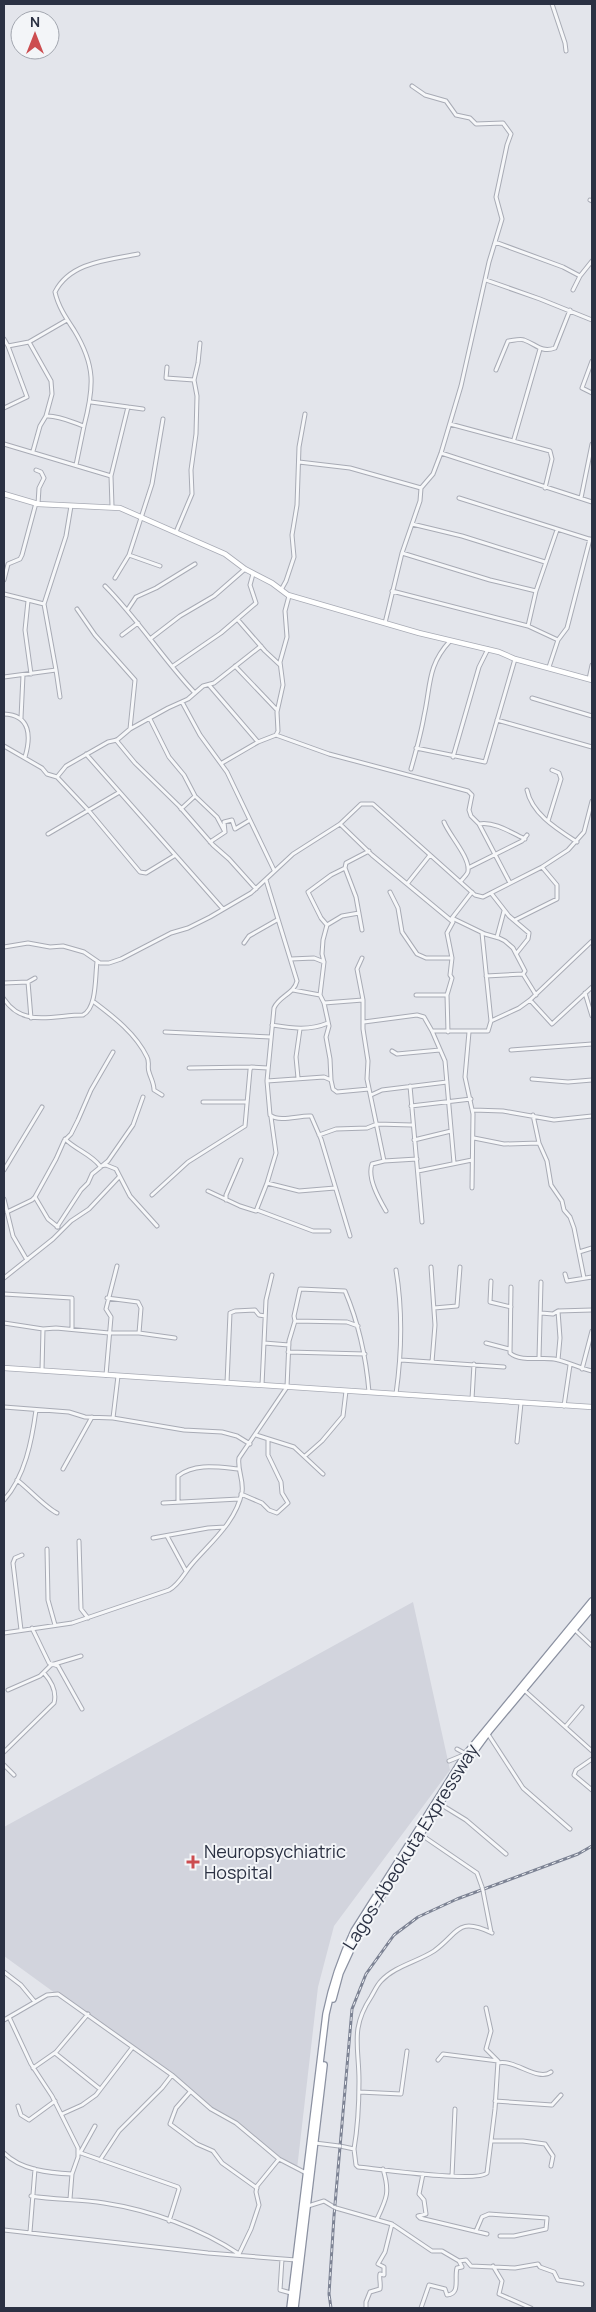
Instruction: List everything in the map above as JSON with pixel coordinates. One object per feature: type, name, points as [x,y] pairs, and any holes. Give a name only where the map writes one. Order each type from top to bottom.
[{"type":"highway","name":"Lagos-Abeokuta Expressway","points":[[290,2308],[326,2014],[340,1963],[354,1931],[466,1754],[592,1601]]},
{"type":"highway","name":"Lagos-Abeokuta Expressway","points":[[295,2308],[328,2025],[340,1973],[359,1932],[439,1804],[487,1734],[592,1608]]},
{"type":"street","points":[[552,4],[565,43],[566,52]]},
{"type":"street","points":[[385,624],[402,553],[420,501],[421,488],[432,474],[450,424],[502,219],[496,197],[511,134],[509,129],[499,122],[476,124],[470,118],[456,115],[446,101],[425,95],[412,86]]},
{"type":"street","points":[[495,242],[563,267],[580,276]]},
{"type":"street","points":[[76,466],[84,426],[92,402],[92,372],[75,332],[57,302],[55,292],[71,272],[90,264],[138,254]]},
{"type":"street","points":[[573,290],[580,276],[592,261]]},
{"type":"street","points":[[486,280],[570,310],[592,320]]},
{"type":"street","points":[[496,370],[508,341],[523,339],[540,349],[549,350],[555,348],[570,310]]},
{"type":"street","points":[[8,346],[29,342],[67,320]]},
{"type":"street","points":[[4,339],[27,397],[4,408]]},
{"type":"street","points":[[29,342],[51,381],[52,394],[47,415],[40,426],[33,451]]},
{"type":"street","points":[[176,532],[192,494],[191,470],[196,434],[194,380],[200,343]]},
{"type":"street","points":[[514,440],[540,349]]},
{"type":"street","points":[[592,361],[582,388],[592,393]]},
{"type":"street","points":[[167,367],[166,378],[194,380]]},
{"type":"street","points":[[92,402],[143,409]]},
{"type":"street","points":[[112,506],[111,476],[128,407]]},
{"type":"street","points":[[280,590],[286,581],[294,557],[292,535],[299,447],[305,414]]},
{"type":"street","points":[[47,415],[84,426]]},
{"type":"street","points":[[115,578],[129,555],[152,484],[162,419]]},
{"type":"street","points":[[450,424],[514,440],[551,452],[552,459],[544,488]]},
{"type":"street","points":[[4,444],[33,451],[111,476]]},
{"type":"street","points":[[581,498],[592,444]]},
{"type":"street","points":[[441,453],[592,502]]},
{"type":"street","points":[[299,462],[350,468],[421,488]]},
{"type":"street","points":[[4,580],[8,564],[20,559],[22,555],[37,504],[44,478],[41,472],[36,470]]},
{"type":"street","points":[[4,494],[37,504],[112,506],[142,517],[225,554],[252,574],[272,583],[289,596],[385,624],[488,649],[515,659],[591,680],[592,665]]},
{"type":"street","points":[[459,498],[591,539],[567,628],[558,640],[549,667]]},
{"type":"street","points":[[60,697],[44,604],[66,536],[72,506]]},
{"type":"street","points":[[412,524],[462,536],[545,562]]},
{"type":"street","points":[[528,626],[545,562],[558,530]]},
{"type":"street","points":[[402,553],[490,580],[536,591]]},
{"type":"street","points":[[129,555],[160,566]]},
{"type":"street","points":[[128,609],[136,597],[156,588],[195,564]]},
{"type":"street","points":[[150,639],[180,616],[218,593],[245,569]]},
{"type":"street","points":[[173,666],[238,620],[243,612],[256,603],[250,585],[252,574]]},
{"type":"street","points":[[105,586],[128,609],[194,692]]},
{"type":"street","points":[[392,591],[528,626],[558,640]]},
{"type":"street","points":[[4,594],[44,604]]},
{"type":"street","points":[[276,736],[278,731],[276,722],[277,710],[283,685],[280,665],[287,637],[285,611],[289,596]]},
{"type":"street","points":[[28,600],[25,630],[31,674]]},
{"type":"street","points":[[77,609],[95,635],[135,680],[130,729]]},
{"type":"street","points":[[238,620],[280,665]]},
{"type":"street","points":[[122,635],[138,623]]},
{"type":"street","points":[[411,769],[424,717],[433,665],[439,653],[450,641]]},
{"type":"street","points":[[57,777],[66,766],[86,754],[108,742],[116,740],[130,729],[188,699],[194,692],[203,686],[209,685],[261,646]]},
{"type":"street","points":[[453,757],[480,667],[488,649]]},
{"type":"street","points":[[416,748],[485,762],[515,659]]},
{"type":"street","points":[[235,666],[277,710]]},
{"type":"street","points":[[4,676],[56,670]]},
{"type":"street","points":[[23,675],[21,718],[30,734],[25,757]]},
{"type":"street","points":[[209,685],[258,742]]},
{"type":"street","points":[[532,698],[592,716]]},
{"type":"street","points":[[182,701],[197,730],[222,763],[274,870]]},
{"type":"street","points":[[4,714],[21,718]]},
{"type":"street","points":[[150,719],[169,757],[184,775],[195,796],[217,816],[225,832]]},
{"type":"street","points":[[497,720],[592,747]]},
{"type":"street","points":[[222,763],[258,742],[276,736],[329,754],[468,791],[472,795],[469,810],[471,816],[479,824],[510,883]]},
{"type":"street","points":[[116,740],[135,763],[181,809],[210,842],[230,859],[256,889]]},
{"type":"street","points":[[4,746],[42,768],[47,774],[57,777],[89,811],[141,873],[146,873],[174,856]]},
{"type":"street","points":[[86,754],[118,793],[223,909]]},
{"type":"street","points":[[548,821],[561,779],[559,773],[552,770]]},
{"type":"street","points":[[527,790],[534,806],[548,821],[577,842]]},
{"type":"street","points":[[48,834],[118,793]]},
{"type":"street","points":[[181,809],[195,796]]},
{"type":"street","points":[[4,947],[28,943],[50,947],[72,947],[97,962],[109,963],[121,959],[171,933],[188,928],[256,889],[292,854],[340,824],[361,804],[373,804],[472,892],[483,897],[542,867],[577,842],[584,832],[592,803]]},
{"type":"street","points":[[225,832],[224,822],[232,820],[235,828],[250,820]]},
{"type":"street","points":[[444,822],[468,868],[461,881]]},
{"type":"street","points":[[479,824],[485,823],[524,839]]},
{"type":"street","points":[[340,824],[369,851],[452,920],[505,941],[524,967],[523,974],[536,995]]},
{"type":"street","points":[[210,842],[225,832]]},
{"type":"street","points":[[468,868],[524,839],[527,835]]},
{"type":"street","points":[[362,930],[356,897],[345,868],[346,863],[369,851]]},
{"type":"street","points":[[408,884],[430,855]]},
{"type":"street","points":[[515,920],[557,898],[557,885],[542,867]]},
{"type":"street","points":[[327,926],[308,892],[331,875],[345,868]]},
{"type":"street","points":[[257,1210],[276,1153],[267,1080],[272,1025],[276,1003],[293,990],[297,981],[266,879]]},
{"type":"street","points":[[390,892],[398,908],[402,932],[417,954],[426,958],[452,958]]},
{"type":"street","points":[[448,1032],[447,995],[452,978],[450,975],[452,958],[447,933],[452,920],[472,892]]},
{"type":"street","points":[[491,893],[504,911],[529,934],[528,940],[516,954]]},
{"type":"street","points":[[497,937],[504,911]]},
{"type":"street","points":[[359,913],[342,916],[327,926],[322,954],[324,962],[320,995],[324,1003],[328,1023],[326,1037],[333,1090],[337,1092],[369,1089]]},
{"type":"street","points":[[244,943],[249,936],[277,920]]},
{"type":"street","points":[[432,1031],[488,1031],[491,1021],[482,933]]},
{"type":"street","points":[[491,1021],[519,1008],[530,1000],[592,941]]},
{"type":"street","points":[[290,959],[314,958],[324,962]]},
{"type":"street","points":[[362,958],[357,969],[363,1000],[369,1089],[384,1161]]},
{"type":"street","points":[[4,999],[11,1008],[26,1017],[32,1018],[88,1013],[94,1002],[97,962]]},
{"type":"street","points":[[486,976],[523,974]]},
{"type":"street","points":[[4,984],[28,982],[35,978]]},
{"type":"street","points":[[28,982],[32,1018]]},
{"type":"street","points":[[530,1000],[552,1024],[592,987]]},
{"type":"street","points":[[293,990],[320,995]]},
{"type":"street","points":[[585,993],[592,1016]]},
{"type":"street","points":[[416,995],[447,995]]},
{"type":"street","points":[[324,1003],[363,1000]]},
{"type":"street","points":[[94,1002],[119,1021],[136,1041],[149,1059],[148,1071],[154,1081],[154,1090],[162,1095]]},
{"type":"street","points":[[364,1022],[417,1015],[424,1017],[445,1061],[454,1164]]},
{"type":"street","points":[[272,1025],[300,1029],[328,1023]]},
{"type":"street","points":[[298,1078],[296,1057],[300,1029]]},
{"type":"street","points":[[166,1032],[271,1037]]},
{"type":"street","points":[[469,1032],[465,1077],[473,1110],[472,1188]]},
{"type":"street","points":[[511,1050],[592,1044]]},
{"type":"street","points":[[392,1052],[397,1054],[440,1050]]},
{"type":"street","points":[[7,1212],[32,1200],[35,1196],[66,1139],[71,1134],[90,1090],[113,1052]]},
{"type":"street","points":[[152,1195],[188,1162],[244,1127],[251,1067]]},
{"type":"street","points":[[189,1068],[268,1068]]},
{"type":"street","points":[[267,1080],[278,1082],[298,1078],[321,1077],[331,1080]]},
{"type":"street","points":[[532,1079],[568,1082],[592,1080]]},
{"type":"street","points":[[371,1094],[382,1090],[447,1082]]},
{"type":"street","points":[[410,1086],[412,1126],[422,1222]]},
{"type":"street","points":[[57,1227],[80,1190],[88,1183],[92,1174],[108,1161],[133,1124],[143,1098]]},
{"type":"street","points":[[411,1106],[471,1099]]},
{"type":"street","points":[[203,1102],[246,1102]]},
{"type":"street","points":[[4,1170],[42,1107]]},
{"type":"street","points":[[473,1110],[533,1115],[554,1120],[592,1116]]},
{"type":"street","points":[[271,1117],[298,1118],[308,1115],[313,1119],[320,1135],[350,1236]]},
{"type":"street","points":[[533,1115],[551,1185],[571,1219],[584,1278]]},
{"type":"street","points":[[320,1135],[336,1129],[368,1128],[377,1124],[412,1126]]},
{"type":"street","points":[[414,1140],[451,1132]]},
{"type":"street","points":[[474,1138],[504,1144],[539,1143]]},
{"type":"street","points":[[66,1139],[100,1166],[106,1165],[116,1168],[130,1196],[157,1226]]},
{"type":"street","points":[[226,1200],[226,1195],[241,1160]]},
{"type":"street","points":[[386,1211],[378,1196],[370,1170],[372,1164],[384,1161],[417,1160]]},
{"type":"street","points":[[418,1171],[472,1160]]},
{"type":"street","points":[[4,1278],[61,1230],[90,1209],[119,1177]]},
{"type":"street","points":[[267,1183],[299,1191],[335,1188]]},
{"type":"street","points":[[208,1191],[240,1206],[257,1210],[313,1231],[329,1231]]},
{"type":"street","points":[[35,1196],[48,1219],[61,1230]]},
{"type":"street","points":[[4,1198],[13,1236],[27,1260]]},
{"type":"street","points":[[579,1252],[592,1248]]},
{"type":"street","points":[[106,1375],[111,1317],[106,1309],[107,1298],[117,1266]]},
{"type":"street","points":[[431,1267],[435,1326],[432,1362]]},
{"type":"street","points":[[434,1308],[457,1306],[460,1267]]},
{"type":"street","points":[[396,1270],[402,1320],[401,1360],[396,1394]]},
{"type":"street","points":[[565,1274],[567,1281],[592,1277]]},
{"type":"street","points":[[262,1386],[266,1300],[272,1275]]},
{"type":"street","points":[[490,1281],[490,1302],[511,1307]]},
{"type":"street","points":[[539,1358],[541,1282]]},
{"type":"street","points":[[508,1349],[511,1286]]},
{"type":"street","points":[[4,1633],[76,1622],[82,1618],[88,1618],[169,1590],[177,1585],[186,1572],[211,1546],[225,1527],[241,1494],[242,1485],[238,1469],[239,1458],[287,1388],[288,1352],[300,1289],[343,1289],[358,1326],[365,1354],[370,1393]]},
{"type":"street","points":[[4,1294],[72,1298],[72,1329]]},
{"type":"street","points":[[107,1298],[138,1302],[140,1308],[139,1333]]},
{"type":"street","points":[[227,1384],[230,1314],[235,1311],[255,1310],[259,1315],[265,1316]]},
{"type":"street","points":[[541,1313],[553,1314],[558,1311],[592,1310]]},
{"type":"street","points":[[558,1311],[560,1338],[558,1360]]},
{"type":"street","points":[[295,1321],[347,1322],[358,1326]]},
{"type":"street","points":[[4,1323],[43,1329],[139,1333],[175,1338]]},
{"type":"street","points":[[42,1370],[43,1329]]},
{"type":"street","points":[[582,1369],[592,1332]]},
{"type":"street","points":[[264,1343],[289,1345]]},
{"type":"street","points":[[486,1343],[508,1349],[513,1356],[558,1360],[592,1371]]},
{"type":"street","points":[[288,1352],[365,1354]]},
{"type":"street","points":[[401,1360],[504,1367]]},
{"type":"street","points":[[472,1400],[474,1364]]},
{"type":"street","points":[[564,1406],[570,1365]]},
{"type":"street","points":[[4,1368],[592,1407]]},
{"type":"street","points":[[113,1418],[118,1376]]},
{"type":"street","points":[[305,1456],[322,1441],[343,1416],[346,1391]]},
{"type":"street","points":[[517,1442],[521,1403]]},
{"type":"street","points":[[4,1406],[69,1412],[79,1416],[113,1418],[184,1430],[222,1432],[237,1436],[250,1444]]},
{"type":"street","points":[[4,1500],[17,1480],[31,1440],[36,1410]]},
{"type":"street","points":[[63,1469],[92,1417]]},
{"type":"street","points":[[256,1435],[290,1445],[305,1456],[323,1474]]},
{"type":"street","points":[[241,1494],[262,1503],[269,1510],[277,1514],[288,1503],[282,1494],[281,1482],[268,1456],[268,1440]]},
{"type":"street","points":[[178,1501],[178,1476],[186,1470],[212,1467],[238,1469]]},
{"type":"street","points":[[17,1480],[32,1490],[49,1508],[57,1513]]},
{"type":"street","points":[[163,1503],[239,1499]]},
{"type":"street","points":[[153,1538],[225,1527]]},
{"type":"street","points":[[168,1536],[186,1572]]},
{"type":"street","points":[[79,1541],[81,1608],[88,1618]]},
{"type":"street","points":[[47,1549],[48,1600],[55,1625]]},
{"type":"street","points":[[21,1630],[13,1563],[15,1558],[22,1556]]},
{"type":"street","points":[[32,1628],[51,1665]]},
{"type":"street","points":[[574,1629],[592,1646]]},
{"type":"street","points":[[8,1690],[44,1673],[51,1665],[81,1656]]},
{"type":"street","points":[[51,1665],[58,1666],[82,1709]]},
{"type":"street","points":[[4,1752],[54,1703],[56,1695],[44,1673]]},
{"type":"street","points":[[524,1690],[592,1751]]},
{"type":"street","points":[[566,1726],[582,1707]]},
{"type":"street","points":[[487,1734],[523,1788],[570,1829]]},
{"type":"street","points":[[457,1749],[466,1754]]},
{"type":"street","points":[[449,1761],[466,1754]]},
{"type":"street","points":[[592,1759],[574,1772],[576,1778],[592,1790]]},
{"type":"street","points":[[4,1765],[14,1775]]},
{"type":"street","points":[[439,1804],[466,1820],[506,1854]]},
{"type":"street","points":[[420,1834],[477,1873],[492,1933],[474,1925],[459,1929],[433,1951],[396,1970],[381,1981],[369,2000],[360,2016],[357,2033],[359,2092],[358,2127],[354,2149],[356,2166],[452,2176],[479,2177],[487,2174],[498,2062],[486,2049],[491,2030],[486,2008]]},
{"type":"street","points":[[4,1972],[21,1985],[35,2002]]},
{"type":"street","points":[[4,2020],[47,1995],[58,1994],[172,2075],[211,2109],[236,2123],[278,2159],[306,2173]]},
{"type":"street","points":[[33,2068],[55,2053],[88,2014]]},
{"type":"street","points":[[9,2017],[33,2068],[62,2114],[76,2142],[79,2153]]},
{"type":"street","points":[[62,2114],[90,2100],[132,2048]]},
{"type":"street","points":[[359,2092],[401,2094],[407,2052]]},
{"type":"street","points":[[55,2053],[100,2089]]},
{"type":"street","points":[[438,2060],[444,2054],[518,2065],[540,2075],[551,2072]]},
{"type":"street","points":[[100,2160],[119,2130],[162,2088],[172,2075]]},
{"type":"street","points":[[190,2092],[176,2108],[170,2124],[197,2144],[213,2151],[222,2163],[257,2188]]},
{"type":"street","points":[[495,2101],[552,2105],[561,2095]]},
{"type":"street","points":[[18,2106],[21,2115],[29,2120],[55,2101]]},
{"type":"street","points":[[452,2176],[456,2109]]},
{"type":"street","points":[[70,2198],[72,2174],[79,2153],[95,2126]]},
{"type":"street","points":[[491,2141],[524,2141],[545,2144],[553,2156],[551,2166]]},
{"type":"street","points":[[315,2142],[354,2149]]},
{"type":"street","points":[[79,2153],[178,2187],[180,2189],[178,2197],[169,2221]]},
{"type":"street","points":[[4,2154],[19,2164],[35,2169],[72,2174]]},
{"type":"street","points":[[238,2255],[251,2229],[259,2205],[257,2188],[260,2180],[278,2159]]},
{"type":"street","points":[[30,2232],[35,2169]]},
{"type":"street","points":[[377,2219],[385,2203],[388,2186],[383,2170]]},
{"type":"street","points":[[423,2174],[418,2194],[424,2200],[426,2214],[418,2216],[433,2222],[487,2234]]},
{"type":"street","points":[[32,2196],[70,2198],[105,2203],[169,2221],[208,2236],[238,2255]]},
{"type":"street","points":[[308,2206],[324,2201],[343,2212],[392,2224],[418,2240],[428,2249],[442,2252],[459,2261],[462,2267],[457,2268],[456,2272],[457,2290],[447,2295],[445,2289],[429,2285],[421,2308]]},
{"type":"street","points":[[476,2231],[482,2216],[489,2214],[547,2218],[546,2229],[514,2236],[500,2236]]},
{"type":"street","points":[[366,2308],[370,2292],[380,2289],[381,2282],[379,2276],[380,2274],[384,2275],[384,2267],[378,2264],[378,2261],[385,2252],[392,2224]]},
{"type":"street","points":[[4,2230],[296,2260]]},
{"type":"street","points":[[282,2259],[280,2290],[292,2293]]},
{"type":"street","points":[[459,2261],[466,2260],[471,2266],[515,2268],[538,2264],[540,2267],[554,2272],[558,2280],[582,2284]]},
{"type":"street","points":[[493,2266],[502,2280],[499,2294],[531,2308]]},
{"type":"shaded area","name":"Neuropsychiatric Hospital","points":[[413,1602],[450,1770],[334,1926],[318,1987],[297,2169],[4,1956],[4,1827]]},
{"type":"railway","points":[[331,2308],[329,2294],[334,2216],[352,2009],[366,1974],[394,1935],[418,1917],[457,1899],[578,1854],[592,1846]]},
{"type":"place","name":"Neuropsychiatric Hospital","points":[[193,1862]]}]
